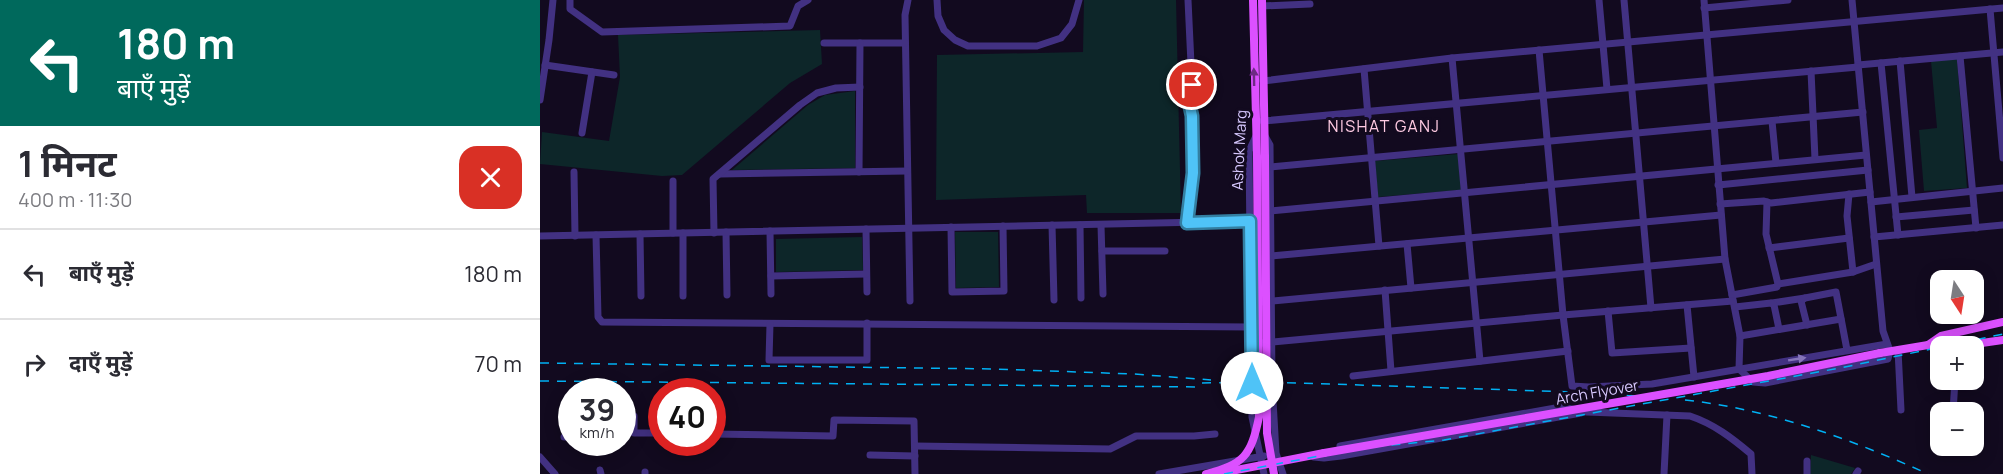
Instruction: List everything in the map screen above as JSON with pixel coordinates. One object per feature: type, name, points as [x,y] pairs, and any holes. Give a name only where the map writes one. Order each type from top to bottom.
[{"type":"main road","name":"Ashok Marg","points":[[1253,0],[1260,135]]},
{"type":"main road","name":"Ashok Marg","points":[[1260,135],[1263,121],[1262,3]]},
{"type":"main road","points":[[1260,135],[1268,433],[1274,474]]},
{"type":"main road","points":[[1206,474],[1236,464],[1248,452],[1254,441],[1259,417],[1261,157]]},
{"type":"main road","points":[[1928,345],[1941,336],[2003,322]]},
{"type":"main road","points":[[1984,343],[2003,340]]},
{"type":"main road","name":"Arch Flyover","points":[[1216,474],[1768,376],[1880,353],[1891,348],[1928,345]]},
{"type":"street","points":[[540,100],[553,0]]},
{"type":"street","points":[[570,0],[570,9],[602,32],[790,26],[798,6],[808,0]]},
{"type":"street","points":[[908,0],[905,15],[905,43],[910,301]]},
{"type":"street","points":[[938,0],[938,16],[944,30],[955,40],[968,46],[1037,46],[1061,38],[1072,24],[1079,0]]},
{"type":"street","points":[[1187,223],[1193,173],[1192,116],[1189,102],[1192,85],[1188,0]]},
{"type":"street","points":[[1599,0],[1606,89]]},
{"type":"street","points":[[1624,0],[1651,308]]},
{"type":"street","points":[[1788,0],[1704,4],[1725,258],[1740,336],[1739,369],[1753,382],[1765,383],[1888,359],[1891,348]]},
{"type":"street","points":[[1852,0],[1883,331],[1891,348],[1901,410]]},
{"type":"street","points":[[1262,3],[1310,4]]},
{"type":"street","points":[[1263,81],[1452,58],[2003,8]]},
{"type":"street","points":[[1990,9],[2003,158]]},
{"type":"street","points":[[540,33],[550,33]]},
{"type":"street","points":[[824,43],[905,43]]},
{"type":"street","points":[[859,172],[860,43]]},
{"type":"street","points":[[1539,50],[1563,315],[1572,386],[1652,384],[1847,351],[1891,348]]},
{"type":"street","points":[[1263,121],[2003,52]]},
{"type":"street","points":[[1960,56],[1976,228]]},
{"type":"street","points":[[1452,58],[1480,361]]},
{"type":"street","points":[[1900,62],[1912,198]]},
{"type":"street","points":[[1881,63],[1898,235]]},
{"type":"street","points":[[545,65],[614,75]]},
{"type":"street","points":[[1364,69],[1380,246]]},
{"type":"street","points":[[1811,71],[1815,159]]},
{"type":"street","points":[[582,134],[592,72]]},
{"type":"street","points":[[714,233],[713,179],[817,93],[836,88],[860,87]]},
{"type":"street","points":[[1270,167],[1863,112]]},
{"type":"street","points":[[1772,121],[1776,163]]},
{"type":"street","name":"Ashok Marg","points":[[1262,466],[1252,417],[1249,151],[1260,135],[1270,145],[1271,343],[1276,453]]},
{"type":"street","points":[[1270,211],[1866,155]]},
{"type":"street","points":[[1718,185],[1868,170]]},
{"type":"street","points":[[720,174],[908,171]]},
{"type":"street","points":[[574,172],[575,236]]},
{"type":"street","points":[[673,181],[673,234]]},
{"type":"street","points":[[1871,202],[2003,188]]},
{"type":"street","points":[[1720,204],[1870,192]]},
{"type":"street","points":[[1849,194],[1847,216],[1853,272]]},
{"type":"street","points":[[1733,301],[1777,288],[1766,234],[1767,202]]},
{"type":"street","points":[[1896,217],[1974,210]]},
{"type":"street","points":[[1271,256],[1721,215]]},
{"type":"street","points":[[540,236],[1250,221]]},
{"type":"street","points":[[1052,225],[1054,300]]},
{"type":"street","points":[[1080,225],[1081,298]]},
{"type":"street","points":[[1101,225],[1102,294]]},
{"type":"street","points":[[1874,237],[2003,225]]},
{"type":"street","points":[[951,227],[952,292],[1004,291],[1003,226]]},
{"type":"street","points":[[866,229],[867,292]]},
{"type":"street","points":[[770,231],[771,294]]},
{"type":"street","points":[[726,232],[727,294]]},
{"type":"street","points":[[683,233],[683,296]]},
{"type":"street","points":[[640,234],[641,296]]},
{"type":"street","points":[[596,235],[598,317],[602,322],[1251,327]]},
{"type":"street","points":[[1769,248],[1849,238]]},
{"type":"street","points":[[1407,244],[1411,288]]},
{"type":"street","points":[[1102,251],[1165,251]]},
{"type":"street","points":[[1251,303],[1725,258]]},
{"type":"street","points":[[1778,284],[1853,272],[1876,264]]},
{"type":"street","points":[[771,276],[866,274]]},
{"type":"street","points":[[1385,290],[1391,371]]},
{"type":"street","points":[[1252,344],[1733,301],[1771,303],[1836,292],[1847,351]]},
{"type":"street","points":[[1805,298],[1802,301],[1807,324]]},
{"type":"street","points":[[1771,303],[1774,305],[1779,329]]},
{"type":"street","points":[[1687,305],[1694,376]]},
{"type":"street","points":[[1608,311],[1612,353],[1691,348]]},
{"type":"street","points":[[1740,336],[1841,319]]},
{"type":"street","points":[[770,324],[769,360],[867,360],[867,323]]},
{"type":"street","points":[[1353,376],[1568,351]]},
{"type":"street","points":[[1251,373],[1272,373]]},
{"type":"street","points":[[1252,400],[1273,398]]},
{"type":"street","points":[[1309,456],[1324,458],[1587,412],[1667,415],[1690,416],[1723,431],[1751,453],[1752,474]]},
{"type":"street","points":[[1664,474],[1667,415]]},
{"type":"street","points":[[726,434],[833,436],[834,420],[914,421],[915,474]]},
{"type":"street","points":[[915,446],[1110,448],[1136,436],[1215,434]]},
{"type":"street","points":[[1159,474],[1262,466],[1276,453],[1284,474]]},
{"type":"street","points":[[870,455],[915,456]]},
{"type":"street","points":[[540,457],[555,474]]},
{"type":"street","points":[[1807,461],[1807,474]]},
{"type":"green space","points":[[1084,0],[1176,0],[1181,213],[1087,213],[1086,195],[936,200],[937,55],[1083,52]]},
{"type":"green space","points":[[820,30],[822,64],[790,83],[682,175],[662,176],[540,164],[542,132],[609,141],[620,77],[618,35]]},
{"type":"green space","points":[[1957,59],[1967,188],[1924,191],[1919,130],[1937,128],[1931,61]]},
{"type":"green space","points":[[855,91],[855,168],[732,170],[808,105],[825,95]]},
{"type":"green space","points":[[1458,154],[1461,190],[1378,197],[1375,161]]},
{"type":"green space","points":[[955,232],[998,232],[999,287],[956,288]]},
{"type":"green space","points":[[862,237],[863,270],[776,272],[776,239]]},
{"type":"green space","points":[[1811,455],[1855,468],[1851,474],[1810,474]]},
{"type":"railway","points":[[1224,474],[1361,448],[1444,440],[1840,368],[2003,334]]},
{"type":"railway","points":[[540,363],[994,369],[1134,374],[1211,380]]},
{"type":"railway","points":[[540,381],[1203,387]]},
{"type":"railway","points":[[1202,383],[1267,382],[1605,393],[1655,398]]},
{"type":"railway","points":[[1685,400],[1748,410],[1809,427],[1928,474]]},
{"type":"district","name":"NISHAT GANJ","points":[[1384,126]]},
{"type":"route","points":[[1192,85],[1189,102],[1192,116],[1193,173],[1187,223],[1250,221],[1252,383]]}]
